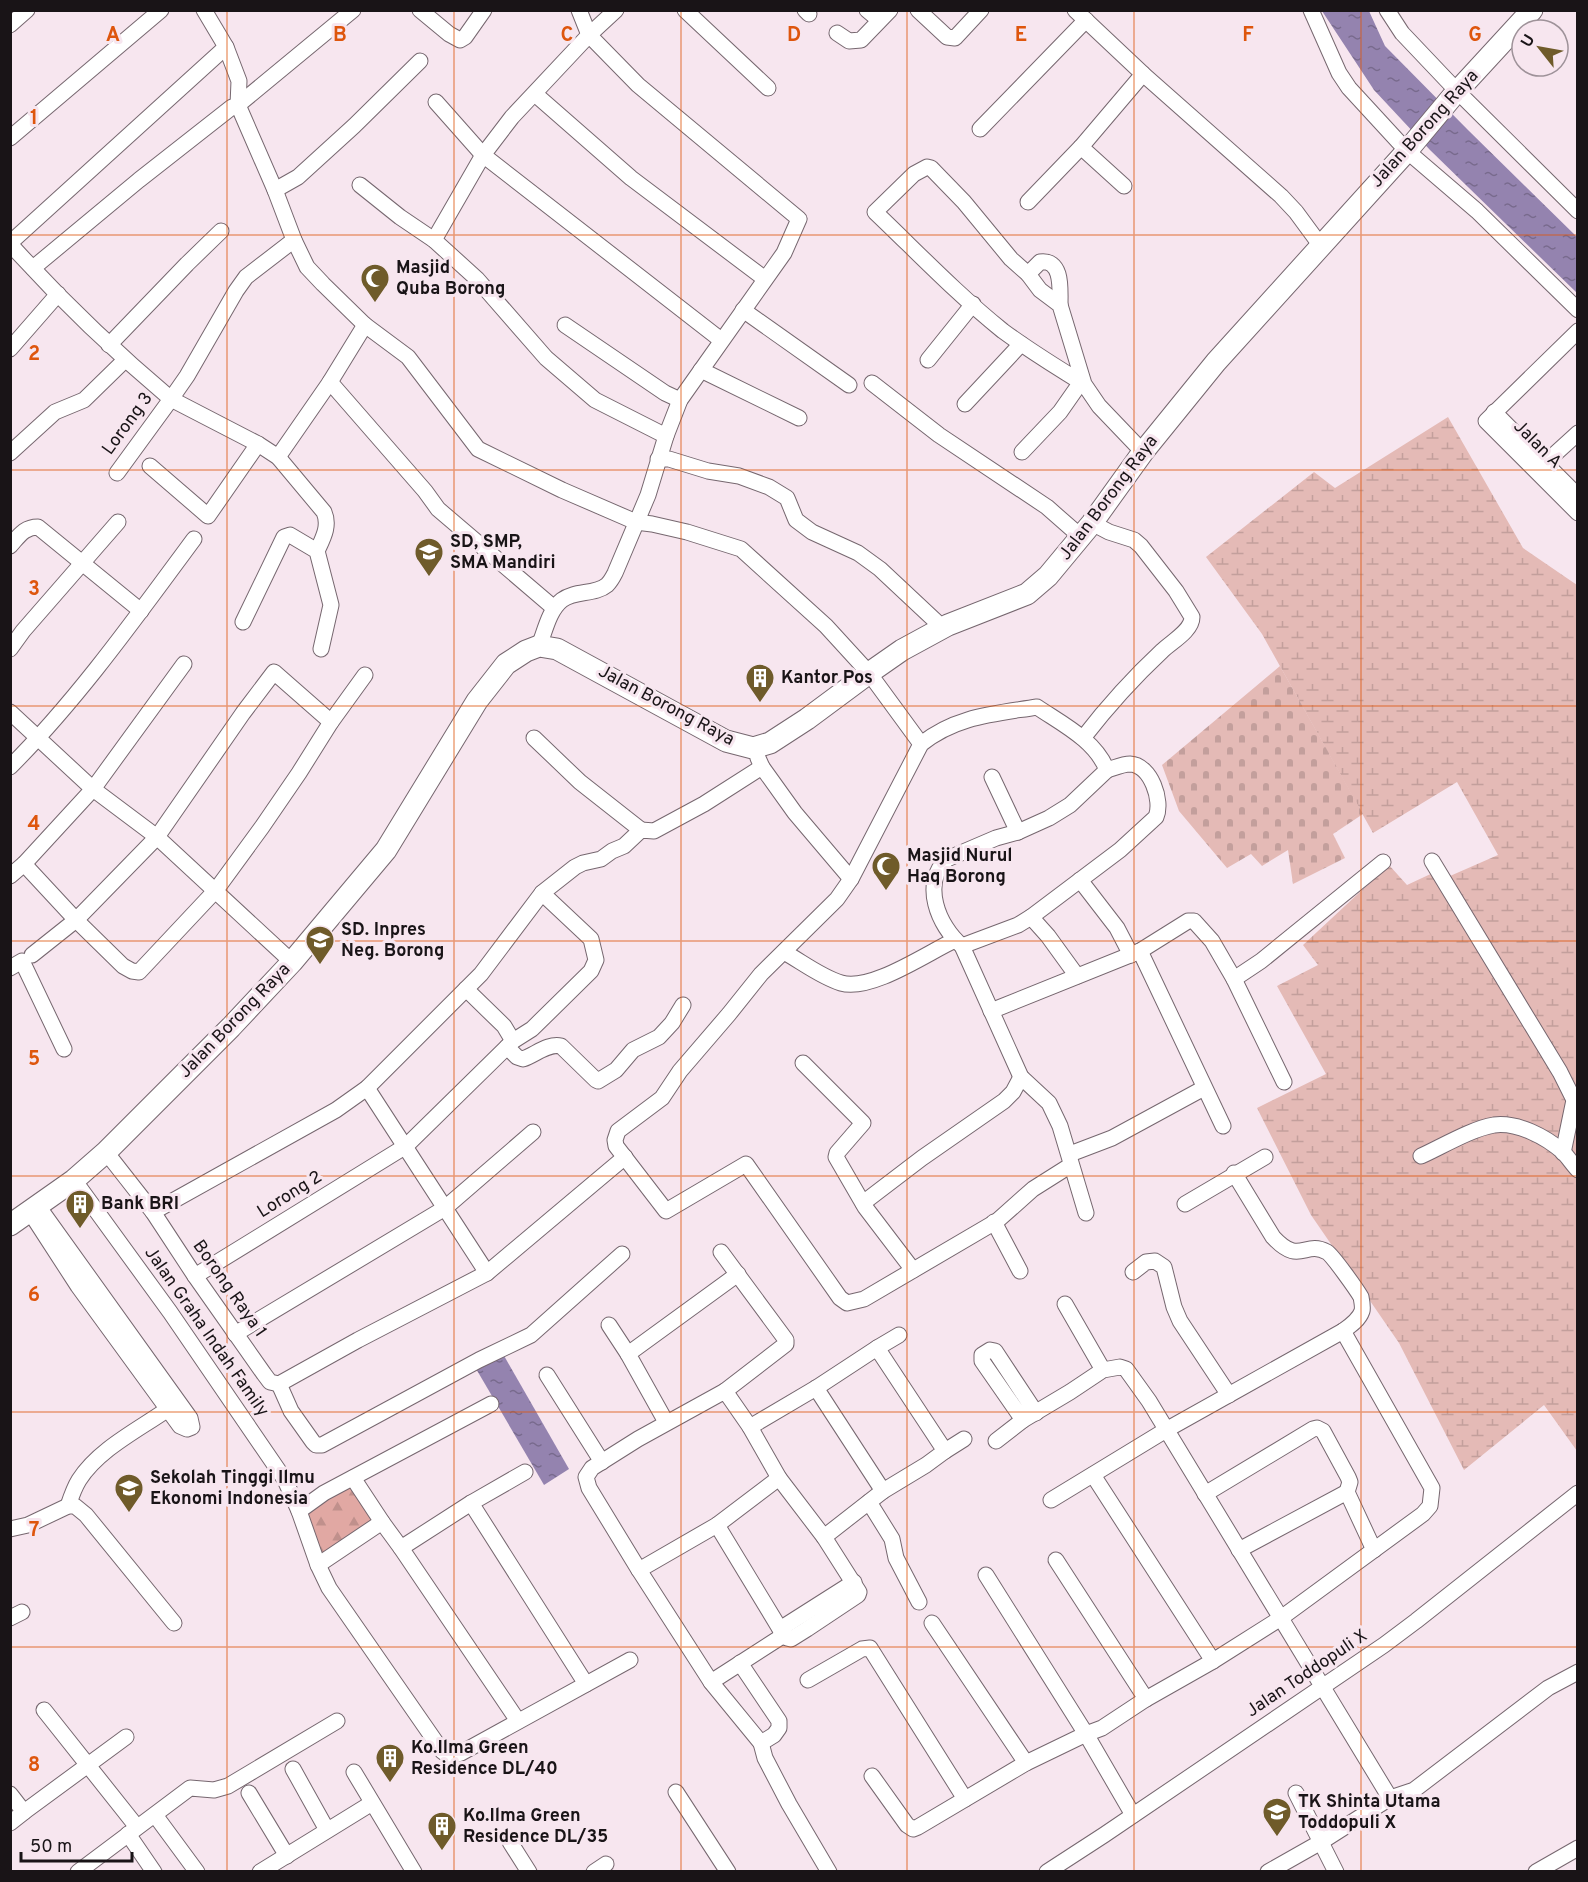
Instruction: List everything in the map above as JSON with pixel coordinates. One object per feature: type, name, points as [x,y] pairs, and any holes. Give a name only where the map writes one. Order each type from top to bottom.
[{"type":"main road","name":"Jalan Borong Raya","points":[[10,1225],[74,1180],[106,1152],[231,1027],[292,962],[386,850],[477,701],[496,674],[506,664],[526,651],[539,646],[548,646],[566,652],[757,757],[770,743],[902,650],[943,628],[1027,594],[1055,568],[1143,452],[1216,362],[1532,10]]},
{"type":"street","points":[[10,25],[27,10]]},
{"type":"street","points":[[10,138],[161,10]]},
{"type":"street","points":[[204,10],[226,47],[239,81],[238,105],[307,267],[365,325],[408,357],[478,449],[562,490],[636,522],[687,532],[741,549],[826,626],[869,673],[921,744]]},
{"type":"street","points":[[33,268],[139,180],[232,107],[238,105],[353,10]]},
{"type":"street","points":[[420,10],[460,40],[465,37],[484,10]]},
{"type":"street","points":[[539,646],[554,608],[564,598],[600,589],[608,584],[615,573],[648,495],[658,459],[680,400],[784,253],[799,219],[638,84],[589,35],[579,10]]},
{"type":"street","points":[[434,240],[483,155],[512,117],[589,35],[616,10]]},
{"type":"street","points":[[685,10],[768,88]]},
{"type":"street","points":[[918,10],[947,37],[955,38],[981,10]]},
{"type":"street","points":[[1311,10],[1332,60],[1349,88],[1578,310]]},
{"type":"street","points":[[1387,10],[1402,33],[1455,95],[1578,211]]},
{"type":"street","points":[[837,33],[849,40],[861,40],[879,14]]},
{"type":"street","points":[[980,129],[1081,15],[1143,74],[1281,196],[1321,246]]},
{"type":"street","points":[[226,47],[10,243],[125,360],[171,399],[258,444],[278,457],[324,512],[327,520],[326,528],[318,551],[331,605],[321,649]]},
{"type":"street","points":[[275,190],[298,177],[420,61]]},
{"type":"street","points":[[1028,202],[1081,147],[1143,74]]},
{"type":"street","points":[[535,94],[631,178],[765,279]]},
{"type":"street","points":[[436,102],[483,155],[721,340]]},
{"type":"street","points":[[1081,147],[1124,186]]},
{"type":"street","points":[[1060,305],[1040,290],[931,168],[921,169],[914,174],[875,212],[949,284],[973,304],[1022,344],[1082,383],[1099,406],[1143,452]]},
{"type":"street","points":[[360,184],[400,217],[434,240],[477,279],[546,358],[595,400],[666,436]]},
{"type":"street","points":[[109,345],[221,231]]},
{"type":"street","name":"Lorong 3","points":[[117,473],[187,376],[246,277],[294,240]]},
{"type":"street","points":[[1028,274],[1040,262],[1048,261],[1056,268],[1060,283],[1060,305],[1082,383]]},
{"type":"street","points":[[10,349],[58,294]]},
{"type":"street","points":[[928,360],[973,304]]},
{"type":"street","points":[[743,310],[849,385]]},
{"type":"street","points":[[278,457],[330,382],[365,325]]},
{"type":"street","points":[[565,325],[656,387],[680,400]]},
{"type":"street","points":[[1494,412],[1578,331]]},
{"type":"street","points":[[965,404],[1022,344]]},
{"type":"street","points":[[10,453],[55,412],[84,400],[125,360]]},
{"type":"street","points":[[700,370],[799,418]]},
{"type":"street","points":[[330,382],[438,509],[554,608]]},
{"type":"street","points":[[872,383],[939,435],[1047,507],[1086,529],[1109,532],[1134,540],[1176,591],[1192,617],[1189,627],[1113,699],[1083,738]]},
{"type":"street","points":[[1022,452],[1060,412],[1082,383]]},
{"type":"street","name":"Jalan A","points":[[1578,496],[1494,412],[1486,419],[1486,422],[1578,513]]},
{"type":"street","points":[[1545,463],[1578,433]]},
{"type":"street","points":[[150,466],[208,516],[258,444]]},
{"type":"street","points":[[658,459],[669,459],[708,471],[740,476],[782,494],[787,498],[796,520],[807,529],[858,553],[880,569],[943,628]]},
{"type":"street","points":[[10,649],[118,522]]},
{"type":"street","points":[[10,546],[22,532],[30,527],[38,527],[141,611]]},
{"type":"street","points":[[243,622],[284,537],[290,534],[318,551]]},
{"type":"street","points":[[10,767],[40,738],[141,611],[194,539]]},
{"type":"street","points":[[10,876],[24,864],[93,789],[184,664]]},
{"type":"street","points":[[32,955],[76,920],[157,837],[274,672],[331,722]]},
{"type":"street","points":[[24,864],[123,966],[139,972],[216,890],[365,675]]},
{"type":"street","points":[[1107,770],[1103,760],[1083,738],[1036,707],[973,717],[935,733],[921,744],[851,879],[837,899],[761,974],[680,1071],[662,1098],[618,1131],[616,1146],[666,1211],[746,1164],[840,1298],[847,1303],[864,1299],[994,1222],[1070,1160],[1204,1088]]},
{"type":"street","points":[[10,712],[93,789],[157,837],[292,962]]},
{"type":"street","points":[[534,738],[580,782],[641,830],[654,831],[704,804],[757,757],[795,813],[851,879]]},
{"type":"street","points":[[784,952],[842,984],[856,985],[879,978],[958,943],[1018,925],[1146,828],[1158,812],[1158,803],[1148,773],[1129,764],[1107,770],[1070,806],[1049,818],[947,859],[937,874],[933,891],[938,912],[958,943],[1021,1077],[1049,1103],[1060,1126],[1086,1213]]},
{"type":"street","points":[[992,777],[1018,832]]},
{"type":"street","points":[[153,1212],[336,1110],[367,1088],[481,974],[542,893],[567,872],[583,863],[601,859],[624,846],[641,830]]},
{"type":"street","points":[[1432,861],[1560,1072],[1574,1100],[1563,1153]]},
{"type":"street","points":[[1234,979],[1262,961],[1383,862]]},
{"type":"street","points":[[1080,880],[1136,953],[1223,1126]]},
{"type":"street","name":"Lorong 2","points":[[195,1276],[406,1146],[510,1044],[532,1029],[591,971],[596,960],[591,939],[542,893]]},
{"type":"street","points":[[1031,917],[1077,976]]},
{"type":"street","points":[[991,1011],[1136,953],[1188,921],[1194,921],[1212,941],[1234,979],[1284,1082]]},
{"type":"street","points":[[10,968],[22,961],[64,1049]]},
{"type":"street","points":[[466,989],[504,1026],[517,1057],[523,1059],[556,1045],[561,1046],[598,1081],[616,1070],[633,1050],[660,1037],[684,1005]]},
{"type":"street","points":[[803,1063],[863,1123],[836,1157],[863,1203],[914,1270]]},
{"type":"street","points":[[863,1203],[922,1158],[1004,1101],[1013,1092],[1021,1077]]},
{"type":"street","points":[[367,1088],[487,1273]]},
{"type":"street","points":[[1421,1156],[1483,1128],[1503,1125],[1540,1136],[1563,1153],[1578,1170]]},
{"type":"street","points":[[235,1334],[445,1208],[533,1132]]},
{"type":"street","name":"Borong Raya 1","points":[[106,1152],[153,1212],[270,1382],[279,1384],[291,1411],[313,1442],[318,1445],[531,1335],[622,1254]]},
{"type":"street","points":[[1185,1204],[1265,1156]]},
{"type":"street","points":[[279,1384],[487,1273],[625,1158]]},
{"type":"street","points":[[1051,1500],[1166,1430],[1343,1331],[1361,1314],[1363,1307],[1361,1298],[1331,1255],[1325,1251],[1312,1249],[1292,1252],[1280,1245],[1234,1173]]},
{"type":"street","name":"Jalan Graha Indah Family","points":[[74,1180],[170,1312],[285,1480],[299,1511],[318,1565],[335,1598],[436,1743],[447,1755],[453,1756],[461,1753],[630,1660]]},
{"type":"street","points":[[34,1209],[190,1418],[192,1427],[187,1429],[180,1426],[83,1294],[34,1209]]},
{"type":"street","points":[[994,1222],[1020,1271]]},
{"type":"street","points":[[721,1252],[786,1340],[786,1344],[725,1391],[666,1422],[592,1468],[586,1477],[589,1488],[711,1682],[761,1743],[765,1758],[789,1804],[829,1872]]},
{"type":"street","points":[[1133,1272],[1146,1262],[1155,1261],[1164,1267],[1180,1321],[1229,1395]]},
{"type":"street","points":[[628,1354],[738,1274]]},
{"type":"street","points":[[1065,1304],[1103,1370]]},
{"type":"street","points":[[609,1326],[628,1354],[666,1422]]},
{"type":"street","points":[[872,1776],[907,1825],[913,1828],[1026,1763],[1102,1728],[1146,1699],[1213,1661],[1281,1618],[1424,1514],[1430,1506],[1432,1488],[1343,1331]]},
{"type":"street","points":[[750,1427],[899,1335]]},
{"type":"street","points":[[877,1348],[945,1451]]},
{"type":"street","points":[[996,1441],[1030,1416],[1103,1370],[1120,1367],[1126,1369],[1166,1430],[1390,1798]]},
{"type":"street","points":[[548,1375],[602,1462]]},
{"type":"street","points":[[816,1388],[884,1491]]},
{"type":"street","points":[[717,1525],[782,1632],[791,1639],[855,1598],[860,1592],[824,1537],[779,1478],[750,1427],[725,1391]]},
{"type":"street","points":[[299,1511],[324,1493],[491,1404]]},
{"type":"street","points":[[68,1506],[79,1480],[92,1464],[168,1409]]},
{"type":"street","points":[[1205,1494],[1313,1429],[1323,1431],[1348,1477],[1350,1482],[1347,1491],[1239,1550]]},
{"type":"street","points":[[824,1537],[884,1491],[964,1439]]},
{"type":"street","points":[[401,1548],[525,1472]]},
{"type":"street","points":[[1093,1476],[1213,1661]]},
{"type":"street","points":[[353,1478],[518,1720]]},
{"type":"street","points":[[639,1570],[717,1525],[779,1478]]},
{"type":"street","points":[[1347,1491],[1374,1550]]},
{"type":"street","name":"Jalan Toddopuli X","points":[[1047,1872],[1416,1622],[1578,1493]]},
{"type":"street","points":[[869,1502],[892,1539],[896,1558],[919,1602]]},
{"type":"street","points":[[471,1503],[586,1684]]},
{"type":"street","points":[[10,1529],[28,1525],[68,1506],[75,1506],[86,1515],[174,1623]]},
{"type":"street","points":[[318,1565],[381,1522]]},
{"type":"street","points":[[1056,1560],[1146,1699]]},
{"type":"street","points":[[986,1575],[1086,1734],[1133,1815]]},
{"type":"street","points":[[932,1623],[1026,1763]]},
{"type":"street","points":[[711,1682],[782,1632]]},
{"type":"street","points":[[808,1680],[862,1649],[869,1648],[965,1799]]},
{"type":"street","points":[[740,1663],[779,1721],[779,1728],[774,1735],[761,1743]]},
{"type":"street","points":[[1268,1872],[1321,1842],[1390,1798],[1414,1790],[1548,1688],[1578,1672]]},
{"type":"street","points":[[44,1710],[89,1765],[133,1830],[154,1872]]},
{"type":"street","points":[[78,1872],[190,1788],[214,1790],[228,1786],[337,1721]]},
{"type":"street","points":[[10,1823],[126,1737]]},
{"type":"street","points":[[293,1770],[327,1830]]},
{"type":"street","points":[[354,1772],[409,1870]]},
{"type":"street","points":[[676,1792],[728,1872]]},
{"type":"street","points":[[249,1793],[287,1856]]},
{"type":"street","points":[[1296,1793],[1336,1872]]},
{"type":"street","points":[[10,1794],[24,1812]]},
{"type":"street","points":[[260,1872],[372,1803]]},
{"type":"street","points":[[155,1815],[196,1872]]},
{"type":"street","points":[[510,1842],[529,1872]]},
{"type":"street","points":[[1536,1872],[1578,1848]]},
{"type":"green space","points":[[1448,417],[1523,548],[1577,585],[1577,1451],[1544,1405],[1464,1470],[1399,1343],[1311,1215],[1257,1108],[1326,1074],[1277,986],[1318,965],[1303,945],[1389,865],[1407,885],[1437,871],[1450,876],[1498,855],[1457,782],[1373,833],[1262,634],[1206,557],[1314,472],[1335,488]]},
{"type":"green space","points":[[1280,666],[1363,814],[1333,834],[1345,858],[1293,884],[1288,850],[1262,866],[1251,854],[1227,868],[1179,811],[1162,765]]},
{"type":"green space","points":[[353,1478],[381,1523],[318,1565],[299,1511]]},
{"type":"water","points":[[1322,11],[1369,11],[1385,46],[1577,237],[1577,293],[1430,150],[1374,90]]},
{"type":"water","points":[[503,1354],[569,1469],[544,1485],[475,1367]]},
{"type":"place","name":"Masjid Quba Borong","points":[[375,304]]},
{"type":"place","name":"SD, SMP, SMA Mandiri","points":[[429,578]]},
{"type":"place","name":"Kantor Pos","points":[[760,704]]},
{"type":"place","name":"Masjid Nurul Haq Borong","points":[[886,892]]},
{"type":"place","name":"SD. Inpres Neg. Borong","points":[[320,966]]},
{"type":"place","name":"Bank BRI","points":[[80,1230]]},
{"type":"place","name":"Sekolah Tinggi Ilmu Ekonomi Indonesia","points":[[129,1514]]},
{"type":"place","name":"Ko.Ilma Green Residence DL/40","points":[[390,1784]]},
{"type":"place","name":"TK Shinta Utama Toddopuli X","points":[[1277,1838]]},
{"type":"place","name":"Ko.Ilma Green Residence DL/35","points":[[442,1852]]}]
